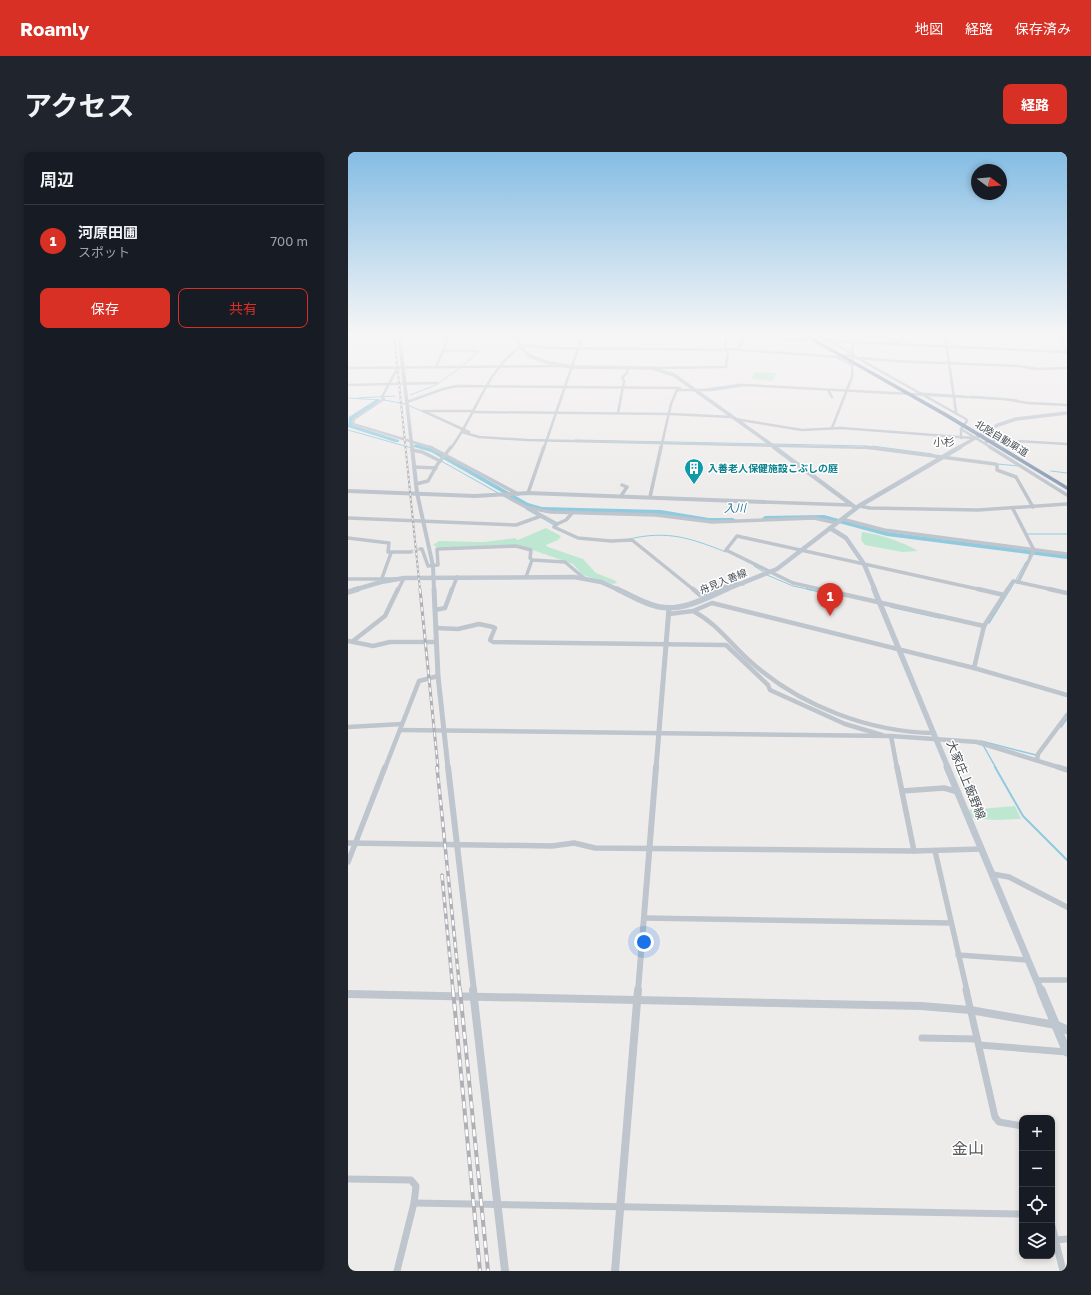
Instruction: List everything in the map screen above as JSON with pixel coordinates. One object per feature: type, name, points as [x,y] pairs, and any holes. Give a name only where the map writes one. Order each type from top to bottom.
[{"type":"highway","name":"北陸自動車道","points":[[897,386],[919,395],[951,414],[1067,488]]},
{"type":"highway","name":"北陸自動車道","points":[[997,444],[1067,484]]},
{"type":"main road","points":[[691,386],[771,444],[850,505],[858,507]]},
{"type":"main road","name":"舟見入善線","points":[[348,592],[404,578],[584,578],[601,582],[647,603],[669,611],[743,584],[781,566],[858,507],[941,456],[1007,421],[1067,413]]},
{"type":"main road","name":"大家庄上飯野線","points":[[830,528],[846,538],[864,564],[981,849],[1067,1052]]},
{"type":"main road","points":[[1056,1025],[1067,1030]]},
{"type":"street","points":[[388,386],[383,398],[354,419],[353,424],[432,448],[516,494]]},
{"type":"street","points":[[405,386],[417,493],[433,566],[438,676],[497,1203],[506,1271]]},
{"type":"street","points":[[407,402],[449,387],[478,386]]},
{"type":"street","points":[[416,484],[427,482],[440,460],[446,455],[463,430],[486,386]]},
{"type":"street","points":[[503,386],[678,389],[730,386]]},
{"type":"street","points":[[695,389],[723,386]]},
{"type":"street","points":[[765,386],[847,390]]},
{"type":"street","points":[[783,386],[926,395],[951,414],[967,421],[961,429],[961,438]]},
{"type":"street","points":[[832,428],[848,386]]},
{"type":"street","points":[[905,386],[919,395],[955,395]]},
{"type":"street","points":[[951,414],[955,395],[954,386]]},
{"type":"street","points":[[528,493],[564,387]]},
{"type":"street","points":[[618,413],[622,388]]},
{"type":"street","points":[[650,497],[670,414],[671,404],[678,389]]},
{"type":"street","points":[[828,390],[832,397]]},
{"type":"street","points":[[919,395],[955,395],[1067,405]]},
{"type":"street","points":[[974,438],[832,428],[802,430],[734,418],[670,414],[423,410],[479,437],[876,448],[995,464],[997,466],[997,470],[1016,477],[1033,508]]},
{"type":"street","points":[[961,429],[1067,495]]},
{"type":"street","points":[[546,439],[602,440]]},
{"type":"street","points":[[982,443],[998,440],[1067,444]]},
{"type":"street","points":[[412,450],[422,452],[440,460]]},
{"type":"street","points":[[414,467],[436,468]]},
{"type":"street","points":[[621,496],[627,487],[622,485]]},
{"type":"street","points":[[348,490],[505,495],[528,493],[850,505]]},
{"type":"street","points":[[505,495],[557,524]]},
{"type":"street","points":[[858,507],[880,509],[1012,509],[1067,504]]},
{"type":"street","points":[[529,508],[551,512],[656,515],[712,522],[814,518],[837,523]]},
{"type":"street","points":[[1012,509],[1034,552]]},
{"type":"street","points":[[573,512],[566,520],[554,527],[578,538],[611,541],[632,540],[700,595],[735,583],[743,584]]},
{"type":"street","points":[[348,518],[516,525],[541,516]]},
{"type":"street","points":[[842,519],[884,530],[1034,552],[1067,554]]},
{"type":"street","points":[[984,626],[881,604],[794,583],[726,550],[738,536],[1005,595]]},
{"type":"street","points":[[348,538],[389,543],[388,552],[391,554]]},
{"type":"street","points":[[420,549],[422,550],[428,566],[433,566],[438,565],[437,549],[516,546],[531,550],[530,558],[532,560],[530,562],[526,577]]},
{"type":"street","points":[[391,554],[410,552]]},
{"type":"street","points":[[1018,582],[1022,570],[1034,552]]},
{"type":"street","points":[[382,578],[391,554]]},
{"type":"street","points":[[532,560],[559,560],[572,564],[584,578]]},
{"type":"street","points":[[435,610],[445,608],[457,577]]},
{"type":"street","points":[[348,578],[398,579]]},
{"type":"street","points":[[351,641],[385,616],[404,578]]},
{"type":"street","points":[[974,668],[984,626],[1013,581],[1067,593]]},
{"type":"street","points":[[615,1271],[669,611],[693,611],[712,603],[717,604],[974,668],[1067,695]]},
{"type":"street","points":[[693,611],[715,623],[759,668],[803,696],[847,717],[898,730],[977,742],[1067,770]]},
{"type":"street","points":[[436,628],[458,629],[479,624],[493,626],[495,628],[490,640],[492,642],[726,645],[768,685],[770,690],[845,724],[889,736]]},
{"type":"street","points":[[351,641],[373,646],[390,642],[436,642]]},
{"type":"street","points":[[348,862],[419,682],[438,676]]},
{"type":"street","points":[[1037,760],[1038,754],[1067,714]]},
{"type":"street","points":[[348,727],[402,724]]},
{"type":"street","points":[[400,730],[935,736]]},
{"type":"street","points":[[889,736],[914,851]]},
{"type":"street","points":[[902,791],[944,788],[958,792]]},
{"type":"street","points":[[348,843],[552,846],[566,842],[578,843],[595,848],[914,851],[981,849]]},
{"type":"street","points":[[935,851],[995,1117],[999,1122],[1019,1125]]},
{"type":"street","points":[[992,874],[1009,877],[1067,907]]},
{"type":"street","points":[[644,918],[952,923]]},
{"type":"street","points":[[958,955],[1028,960]]},
{"type":"street","points":[[1037,980],[1067,980]]},
{"type":"street","points":[[348,994],[921,1006],[970,1010],[1056,1025]]},
{"type":"street","points":[[922,1038],[978,1042],[1067,1052]]},
{"type":"street","points":[[348,1179],[410,1180],[416,1186],[414,1202],[397,1271]]},
{"type":"street","points":[[414,1202],[1019,1214]]},
{"type":"street","points":[[1063,1271],[1055,1240],[1067,1239]]},
{"type":"green space","points":[[546,528],[561,536],[558,540],[546,545],[548,547],[583,559],[596,573],[616,581],[617,583],[612,584],[583,575],[573,564],[521,546],[437,547],[433,545],[439,541],[484,542],[515,538],[518,540]]},
{"type":"green space","points":[[862,532],[891,539],[918,551],[902,552],[865,545],[861,540]]},
{"type":"green space","points":[[1015,806],[1021,819],[996,820],[971,818],[967,810]]},
{"type":"waterway","points":[[410,395],[433,386]]},
{"type":"waterway","points":[[706,389],[726,386]]},
{"type":"waterway","points":[[921,393],[963,396]]},
{"type":"waterway","name":"入川","points":[[358,398],[395,396]]},
{"type":"waterway","points":[[971,396],[1017,400]]},
{"type":"waterway","points":[[348,398],[380,400]]},
{"type":"waterway","name":"入川","points":[[379,400],[351,418],[349,426],[397,441]]},
{"type":"waterway","points":[[384,400],[405,404],[424,412]]},
{"type":"waterway","name":"入川","points":[[348,430],[412,448]]},
{"type":"waterway","points":[[575,440],[769,444]]},
{"type":"waterway","points":[[772,444],[865,446]]},
{"type":"waterway","name":"入川","points":[[416,446],[433,451],[526,504],[541,509],[661,512],[709,520],[733,520]]},
{"type":"waterway","points":[[872,446],[932,454]]},
{"type":"waterway","points":[[427,453],[498,493]]},
{"type":"waterway","points":[[997,464],[1019,466]]},
{"type":"waterway","points":[[1051,471],[1067,473]]},
{"type":"waterway","points":[[526,509],[554,525]]},
{"type":"waterway","name":"入川","points":[[765,518],[824,517],[887,534],[1067,557]]},
{"type":"waterway","points":[[1027,534],[1067,534]]},
{"type":"waterway","points":[[629,539],[643,536],[667,535],[690,539],[726,552]]},
{"type":"waterway","name":"入川","points":[[1029,557],[1030,552]]},
{"type":"waterway","points":[[1010,590],[1026,562]]},
{"type":"waterway","points":[[754,566],[764,572]]},
{"type":"waterway","points":[[767,575],[793,586],[812,590]]},
{"type":"waterway","points":[[807,589],[834,595]]},
{"type":"waterway","points":[[989,623],[1010,589]]},
{"type":"waterway","points":[[891,607],[940,618]]},
{"type":"waterway","points":[[1061,727],[1067,719]]},
{"type":"waterway","points":[[981,741],[1036,755]]},
{"type":"waterway","points":[[983,745],[996,768]]},
{"type":"waterway","points":[[995,767],[1023,816],[1067,860]]},
{"type":"tunnel","points":[[410,552],[420,549]]},
{"type":"railway","points":[[399,386],[420,590]]},
{"type":"railway","points":[[420,589],[438,768]]},
{"type":"railway","points":[[437,767],[460,991]]},
{"type":"railway","points":[[442,875],[453,991]]},
{"type":"railway","points":[[453,990],[480,1271]]},
{"type":"railway","points":[[460,990],[488,1271]]},
{"type":"place","name":"入善老人保健施設こぶしの庭","points":[[694,485]]},
{"type":"place","name":"河原田圃","points":[[830,616]]},
{"type":"district","name":"小杉","points":[[944,442]]},
{"type":"district","name":"金山","points":[[968,1148]]}]
